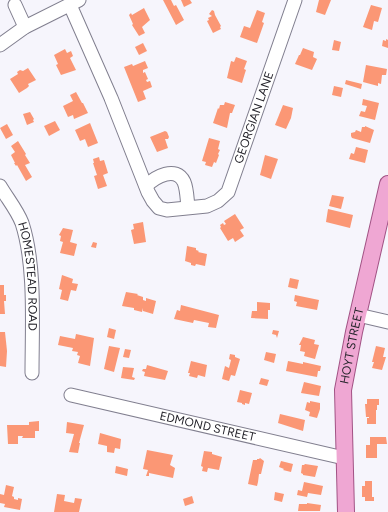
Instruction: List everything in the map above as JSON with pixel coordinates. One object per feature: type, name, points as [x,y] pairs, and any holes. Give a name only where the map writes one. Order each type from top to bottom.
[{"type":"main road","name":"HOYT STREET","points":[[346,512],[343,390],[358,315],[386,204],[388,184]]},
{"type":"street","name":"GEORGIAN LANE","points":[[74,2],[146,186],[153,201],[159,208],[167,210],[207,206],[218,201],[228,192],[295,0]]},
{"type":"street","points":[[14,2],[25,27]]},
{"type":"street","points":[[0,45],[25,27],[74,2]]},
{"type":"street","points":[[146,186],[150,181],[164,174],[176,174],[185,184],[188,207]]},
{"type":"street","name":"HOMESTEAD ROAD","points":[[0,186],[21,222],[28,249],[32,295],[32,373]]},
{"type":"street","points":[[358,315],[388,322]]},
{"type":"street","name":"EDMOND STREET","points":[[71,395],[344,458]]},
{"type":"building","points":[[163,0],[171,0],[174,6],[176,5],[184,20],[176,25]]},
{"type":"building","points":[[181,0],[190,0],[192,3],[184,7]]},
{"type":"building","points":[[319,0],[331,0],[325,15],[316,12]]},
{"type":"building","points":[[371,5],[382,8],[378,22],[374,21],[372,30],[363,27]]},
{"type":"building","points":[[144,8],[150,20],[142,27],[145,33],[139,36],[132,25],[133,24],[129,15],[131,13],[132,15]]},
{"type":"building","points":[[212,10],[214,11],[221,26],[221,29],[213,33],[207,21],[209,20],[208,18],[212,16],[209,14]]},
{"type":"building","points":[[257,10],[265,13],[262,22],[264,23],[257,43],[240,37],[244,26],[250,28]]},
{"type":"building","points":[[386,39],[388,40],[388,48],[382,46],[383,40],[386,41]]},
{"type":"building","points":[[334,40],[341,42],[339,51],[332,50]]},
{"type":"building","points":[[143,43],[147,51],[139,55],[135,47]]},
{"type":"building","points":[[303,48],[314,52],[313,57],[317,59],[312,70],[295,64]]},
{"type":"building","points":[[65,49],[67,53],[71,51],[73,56],[70,58],[76,70],[61,75],[56,65],[58,64],[54,55]]},
{"type":"building","points":[[236,57],[247,61],[242,83],[227,78],[231,61],[234,62]]},
{"type":"building","points":[[145,61],[148,68],[143,70],[143,73],[145,72],[148,79],[146,80],[147,82],[150,81],[152,87],[143,91],[146,99],[138,102],[124,67],[132,64],[133,66]]},
{"type":"building","points":[[366,65],[387,69],[386,75],[382,75],[381,84],[378,83],[378,86],[363,82]]},
{"type":"building","points":[[28,68],[36,80],[28,84],[29,86],[27,88],[19,93],[10,79],[18,74],[17,72],[20,70],[23,71]]},
{"type":"building","points":[[346,80],[362,84],[361,89],[345,84]]},
{"type":"building","points":[[334,86],[343,88],[341,97],[332,95]]},
{"type":"building","points":[[76,92],[88,113],[74,119],[73,115],[68,117],[63,106],[73,101],[70,95]]},
{"type":"building","points":[[363,99],[379,103],[375,120],[359,116],[361,111],[365,112],[367,106],[362,105]]},
{"type":"building","points":[[225,102],[235,105],[232,113],[230,113],[227,128],[213,123],[218,108],[219,109],[220,105],[224,105]]},
{"type":"building","points":[[283,105],[293,108],[291,118],[286,129],[275,125]]},
{"type":"building","points":[[30,112],[34,122],[27,125],[23,114]]},
{"type":"building","points":[[55,121],[60,130],[49,136],[44,126]]},
{"type":"building","points":[[90,123],[98,143],[88,147],[85,139],[80,141],[75,130]]},
{"type":"building","points":[[7,124],[13,135],[6,139],[0,128]]},
{"type":"building","points":[[365,126],[374,130],[370,143],[352,138],[351,136],[351,133],[355,132],[356,130],[361,132],[362,127]]},
{"type":"building","points":[[165,131],[169,137],[168,139],[165,139],[168,148],[157,152],[150,137]]},
{"type":"building","points":[[209,138],[220,141],[218,149],[220,150],[219,155],[216,163],[214,162],[212,167],[205,165],[206,162],[202,161]]},
{"type":"building","points":[[18,141],[30,163],[25,165],[32,177],[26,181],[17,165],[16,166],[14,163],[11,155],[15,152],[11,146]]},
{"type":"building","points":[[356,147],[368,150],[365,163],[349,159],[351,153],[354,154]]},
{"type":"building","points":[[265,155],[278,159],[271,179],[260,175]]},
{"type":"building","points":[[99,157],[100,161],[104,160],[108,173],[103,175],[107,186],[98,189],[94,176],[97,175],[93,159]]},
{"type":"building","points":[[332,195],[344,197],[341,209],[329,206]]},
{"type":"building","points":[[328,209],[353,215],[350,228],[326,222]]},
{"type":"building","points":[[235,214],[244,228],[240,230],[244,236],[235,242],[233,238],[228,241],[220,228],[220,225],[223,223],[224,225],[226,224],[224,221]]},
{"type":"building","points":[[143,222],[146,242],[134,244],[131,230],[134,229],[133,224]]},
{"type":"building","points":[[63,228],[73,230],[70,242],[77,244],[74,256],[60,253],[63,242],[60,241],[61,236],[59,235]]},
{"type":"building","points":[[93,242],[97,243],[96,248],[91,247]]},
{"type":"building","points":[[187,246],[196,248],[196,250],[199,251],[198,252],[207,254],[205,266],[196,264],[195,266],[191,265],[191,263],[185,261]]},
{"type":"building","points":[[62,275],[73,279],[72,283],[78,284],[76,291],[71,290],[68,301],[60,299],[62,290],[59,289]]},
{"type":"building","points":[[290,278],[299,280],[297,289],[288,287]]},
{"type":"building","points":[[0,285],[4,285],[4,295],[6,295],[6,301],[4,301],[5,314],[0,314]]},
{"type":"building","points":[[126,292],[138,294],[137,295],[143,297],[143,300],[146,301],[146,298],[156,301],[153,314],[143,311],[143,308],[142,312],[134,310],[134,308],[122,306]]},
{"type":"building","points":[[295,295],[319,300],[317,310],[296,306],[297,302],[294,301]]},
{"type":"building","points":[[257,302],[270,303],[268,319],[251,318],[252,311],[257,311]]},
{"type":"building","points":[[181,305],[219,315],[216,328],[208,327],[209,323],[194,320],[193,323],[174,319],[177,310],[180,311]]},
{"type":"building","points":[[109,328],[116,330],[114,339],[107,337]]},
{"type":"building","points":[[273,330],[279,331],[277,338],[276,335],[272,334]]},
{"type":"building","points":[[0,332],[5,332],[7,351],[6,367],[0,366]]},
{"type":"building","points":[[76,334],[94,338],[90,366],[78,363],[80,356],[77,355],[78,352],[72,351],[73,348],[58,345],[60,336],[75,339]]},
{"type":"building","points":[[303,337],[315,340],[314,344],[319,345],[315,359],[304,356],[305,352],[300,351],[301,345],[299,345]]},
{"type":"building","points":[[109,346],[120,348],[114,372],[104,369]]},
{"type":"building","points":[[376,346],[385,348],[383,357],[386,357],[382,370],[372,368]]},
{"type":"building","points":[[125,349],[131,350],[129,358],[123,357]]},
{"type":"building","points":[[266,352],[276,354],[274,363],[264,360]]},
{"type":"building","points":[[230,354],[235,355],[235,357],[240,359],[235,376],[231,375],[229,381],[222,379],[225,366],[229,368],[231,360],[229,359]]},
{"type":"building","points":[[191,361],[207,365],[205,377],[198,375],[197,378],[189,376],[190,373],[188,373]]},
{"type":"building","points":[[288,361],[303,364],[303,362],[321,366],[320,371],[318,371],[317,377],[286,371]]},
{"type":"building","points":[[147,365],[168,371],[165,380],[144,376],[145,372],[142,371],[143,369],[146,369]]},
{"type":"building","points":[[123,367],[134,368],[132,377],[135,378],[134,380],[121,378]]},
{"type":"building","points":[[261,378],[269,380],[267,386],[259,384]]},
{"type":"building","points":[[304,382],[321,386],[319,396],[301,393]]},
{"type":"building","points":[[240,390],[252,393],[249,404],[245,403],[245,405],[237,402]]},
{"type":"building","points":[[367,399],[379,399],[379,405],[377,405],[376,410],[376,424],[367,424],[367,418],[369,417],[366,417],[365,404],[367,404]]},
{"type":"building","points":[[310,401],[320,403],[317,418],[309,416],[310,412],[305,410],[307,402],[310,403]]},
{"type":"building","points":[[280,414],[305,420],[303,431],[278,423]]},
{"type":"building","points":[[39,421],[39,431],[35,431],[35,438],[22,438],[23,436],[18,436],[18,444],[8,444],[7,425],[29,425],[29,422]]},
{"type":"building","points":[[67,422],[84,425],[78,453],[69,452],[74,434],[66,433]]},
{"type":"building","points":[[100,433],[121,439],[120,449],[115,448],[114,453],[107,452],[107,446],[98,444]]},
{"type":"building","points":[[370,437],[386,437],[387,444],[377,444],[377,458],[366,458],[366,445],[370,445]]},
{"type":"building","points":[[147,450],[173,455],[170,465],[175,468],[173,478],[149,473],[149,476],[146,476],[148,470],[143,469]]},
{"type":"building","points":[[204,451],[212,452],[212,454],[222,457],[219,470],[208,468],[207,472],[202,471],[203,467],[201,466]]},
{"type":"building","points":[[260,458],[264,461],[261,474],[259,474],[257,486],[248,484],[253,460]]},
{"type":"building","points":[[281,461],[293,464],[291,472],[283,470],[284,469],[279,467]]},
{"type":"building","points":[[302,465],[318,466],[315,477],[303,475],[301,473]]},
{"type":"building","points":[[116,466],[128,469],[127,476],[115,473]]},
{"type":"building","points":[[365,481],[372,481],[372,497],[374,497],[374,501],[365,501],[365,497],[362,497],[362,486],[365,486]]},
{"type":"building","points":[[304,482],[323,486],[321,495],[308,493],[307,497],[297,495],[298,490],[302,491]]},
{"type":"building","points":[[6,485],[14,487],[12,496],[14,499],[22,499],[20,510],[4,507],[5,504],[0,503],[0,494],[4,495]]},
{"type":"building","points":[[275,492],[284,494],[282,502],[274,500]]},
{"type":"building","points":[[57,494],[65,495],[64,501],[74,503],[75,498],[82,499],[79,512],[54,512]]},
{"type":"building","points":[[192,496],[194,503],[185,506],[183,499]]},
{"type":"building","points":[[307,503],[321,505],[320,511],[298,511],[299,504]]}]
